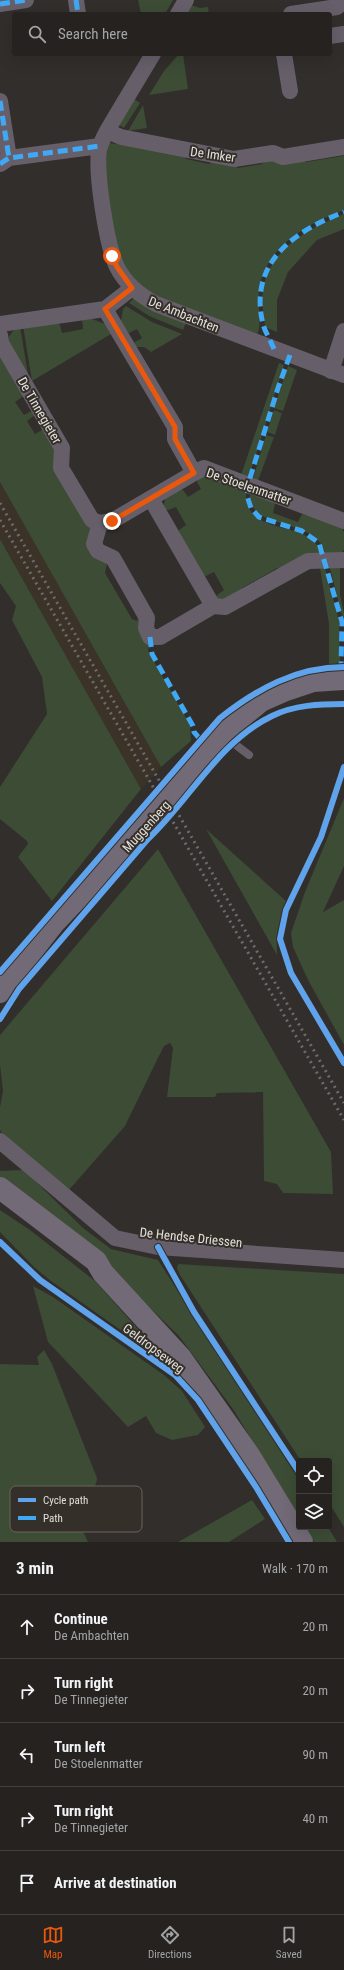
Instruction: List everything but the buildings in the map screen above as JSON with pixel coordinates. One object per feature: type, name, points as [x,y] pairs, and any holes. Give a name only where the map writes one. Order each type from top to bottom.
[{"type":"main road","name":"Muggenberg","points":[[0,992],[54,923],[111,862],[228,729],[261,701],[286,690],[313,681],[344,679]]},
{"type":"main road","name":"Muggenberg","points":[[228,729],[265,708],[315,692],[344,690]]},
{"type":"main road","name":"Geldropseweg","points":[[0,1188],[96,1261],[103,1273],[181,1358],[249,1455],[302,1542]]},
{"type":"main road","name":"Geldropseweg","points":[[0,1202],[58,1242],[91,1269],[103,1273]]},
{"type":"street","points":[[0,4],[26,0]]},
{"type":"street","points":[[76,0],[78,12]]},
{"type":"street","points":[[179,12],[186,0]]},
{"type":"street","points":[[304,12],[337,7],[343,0]]},
{"type":"street","points":[[332,36],[344,34]]},
{"type":"street","name":"De Ambachten","points":[[153,56],[107,131],[100,146],[98,171],[110,246],[117,267],[132,288],[144,298],[166,308],[338,373]]},
{"type":"street","points":[[284,56],[290,90]]},
{"type":"street","points":[[0,101],[4,161],[100,146]]},
{"type":"street","name":"De Imker","points":[[107,131],[121,137],[234,159],[273,153],[282,157],[344,147]]},
{"type":"street","points":[[0,324],[105,309],[132,288]]},
{"type":"street","name":"De Stoelenmatter","points":[[105,309],[175,427],[175,439],[194,473],[204,468],[344,521]]},
{"type":"street","points":[[338,373],[344,331]]},
{"type":"street","name":"De Tinnegieter","points":[[0,335],[1,343],[62,448],[61,468],[92,520],[100,523]]},
{"type":"street","points":[[194,473],[112,521],[100,523],[94,544],[98,551],[113,558],[147,618],[146,628],[150,637],[160,637],[213,606],[225,607],[308,561],[344,560]]},
{"type":"street","points":[[151,499],[213,606]]},
{"type":"street","name":"De Hendse Driessen","points":[[0,1142],[115,1238],[158,1247],[344,1260]]},
{"type":"lane","points":[[228,729],[250,755]]},
{"type":"shaded area","points":[[0,482],[161,767],[141,789],[0,539]]},
{"type":"green space","points":[[138,0],[173,0],[166,12],[141,12]]},
{"type":"green space","points":[[191,5],[200,8],[208,7],[209,12],[186,12]]},
{"type":"green space","points":[[177,56],[183,56],[188,89],[149,95],[164,71]]},
{"type":"green space","points":[[134,99],[140,103],[124,128],[119,125]]},
{"type":"green space","points":[[143,105],[147,128],[128,131]]},
{"type":"green space","points":[[109,143],[182,153],[186,159],[209,164],[215,160],[232,163],[238,168],[262,164],[266,158],[300,158],[306,162],[344,155],[344,210],[316,222],[302,230],[279,249],[270,261],[263,275],[259,290],[260,323],[257,336],[169,303],[140,286],[123,265],[116,245],[104,171]]},
{"type":"green space","points":[[344,214],[344,229],[317,240],[288,272],[277,300],[277,332],[265,327],[262,295],[267,276],[273,263],[282,252],[305,233]]},
{"type":"green space","points":[[134,298],[186,323],[183,330],[149,316],[129,303]]},
{"type":"green space","points":[[126,306],[152,322],[182,334],[151,352],[144,347],[133,347],[135,342],[142,338],[137,329],[129,333],[120,326],[123,309]]},
{"type":"green space","points":[[84,316],[105,324],[111,334],[32,381],[23,326],[55,321],[60,325],[62,333],[83,329],[82,320]]},
{"type":"green space","points":[[20,326],[29,381],[5,342],[16,327]]},
{"type":"green space","points":[[0,350],[24,391],[22,397],[15,402],[24,415],[33,410],[35,415],[27,421],[35,434],[42,430],[48,431],[108,560],[105,573],[132,619],[137,621],[139,613],[150,641],[148,651],[190,725],[191,741],[161,767],[0,482]]},
{"type":"green space","points":[[279,363],[284,365],[249,477],[241,475]]},
{"type":"green space","points":[[288,366],[297,370],[283,411],[274,408]]},
{"type":"green space","points":[[274,410],[282,413],[275,435],[267,432]]},
{"type":"green space","points":[[266,435],[274,437],[258,481],[253,479]]},
{"type":"green space","points":[[203,473],[246,489],[248,505],[255,516],[266,523],[306,536],[316,544],[321,556],[282,570],[277,568],[242,588],[240,594],[224,603],[215,600],[217,595],[224,590],[214,572],[206,576],[200,574],[178,536],[179,530],[186,525],[176,507],[168,510],[163,509],[166,495],[178,488],[183,490],[188,497],[201,489],[197,482],[199,475]]},
{"type":"green space","points":[[250,491],[273,499],[275,504],[273,513],[298,522],[302,514],[339,524],[344,532],[344,550],[338,556],[326,556],[321,543],[310,534],[298,528],[270,519],[259,513],[252,504]]},
{"type":"green space","points":[[0,539],[141,789],[52,901],[18,857],[28,844],[27,841],[0,819],[0,787],[47,714],[42,677],[12,620],[16,606],[0,583]]},
{"type":"green space","points":[[320,568],[325,568],[339,621],[340,660],[336,664],[329,664],[329,624]]},
{"type":"green space","points":[[330,568],[340,568],[340,595],[344,613],[344,624]]},
{"type":"green space","points":[[344,798],[344,866],[323,912],[344,900],[344,1045],[308,980],[293,947],[291,933],[305,892]]},
{"type":"green space","points":[[206,829],[287,902],[279,928],[277,955]]},
{"type":"green space","points":[[158,849],[331,1152],[333,1194],[283,1193],[277,1184],[264,1181],[263,1092],[217,1093],[215,1097],[167,1097],[173,1048],[170,1043],[164,1046],[125,1126],[68,1191],[5,1139],[0,1130],[0,1107],[3,1091],[0,1065],[0,1035]]},
{"type":"green space","points":[[24,1170],[83,1228],[111,1249],[158,1260],[296,1475],[296,1512],[233,1409],[179,1336],[74,1234],[0,1180],[0,1171]]},
{"type":"green space","points":[[0,1210],[30,1230],[95,1281],[169,1364],[51,1281],[34,1267],[0,1232]]},
{"type":"green space","points":[[178,1264],[344,1274],[344,1527],[332,1508],[332,1458],[299,1458],[180,1275],[177,1268]]},
{"type":"green space","points":[[33,1286],[53,1297],[164,1375],[182,1391],[205,1427],[198,1435],[172,1440],[156,1433],[146,1416],[128,1427],[48,1342]]},
{"type":"green space","points":[[44,1350],[52,1364],[97,1478],[94,1486],[10,1486],[10,1532],[83,1532],[88,1542],[0,1542],[0,1364],[39,1365],[37,1357]]},
{"type":"green space","points":[[252,1500],[265,1519],[229,1542],[178,1542]]},
{"type":"green space","points":[[307,1530],[330,1530],[337,1542],[314,1542]]},
{"type":"railway","points":[[0,503],[344,1103]]},
{"type":"railway","points":[[0,520],[344,1120]]},
{"type":"marked path","points":[[0,4],[26,0]]},
{"type":"marked path","points":[[76,0],[78,12]]},
{"type":"marked path","points":[[0,101],[9,158]]},
{"type":"marked path","points":[[0,164],[9,158],[100,146]]},
{"type":"marked path","points":[[274,349],[263,324],[260,302],[262,283],[269,267],[279,252],[292,240],[308,229],[344,212]]},
{"type":"marked path","points":[[290,355],[278,388],[250,478],[247,496],[251,508],[259,517],[302,531],[319,543],[342,622],[341,667]]},
{"type":"marked path","points":[[150,637],[152,654],[193,726],[194,732],[200,739]]},
{"type":"cycle path","points":[[0,972],[220,718],[234,707],[263,689],[293,675],[326,668],[344,667]]},
{"type":"cycle path","points":[[0,1019],[19,989],[147,840],[163,824],[205,773],[236,741],[253,727],[280,712],[298,707],[344,704]]},
{"type":"cycle path","points":[[344,767],[321,837],[286,910],[280,939],[291,973],[344,1063]]},
{"type":"cycle path","points":[[0,1242],[40,1280],[175,1375],[198,1400],[256,1487],[289,1542]]},
{"type":"cycle path","points":[[158,1247],[194,1312],[296,1467]]},
{"type":"route","points":[[112,256],[117,267],[132,288],[105,309],[175,427],[175,439],[194,473],[112,521]]}]
